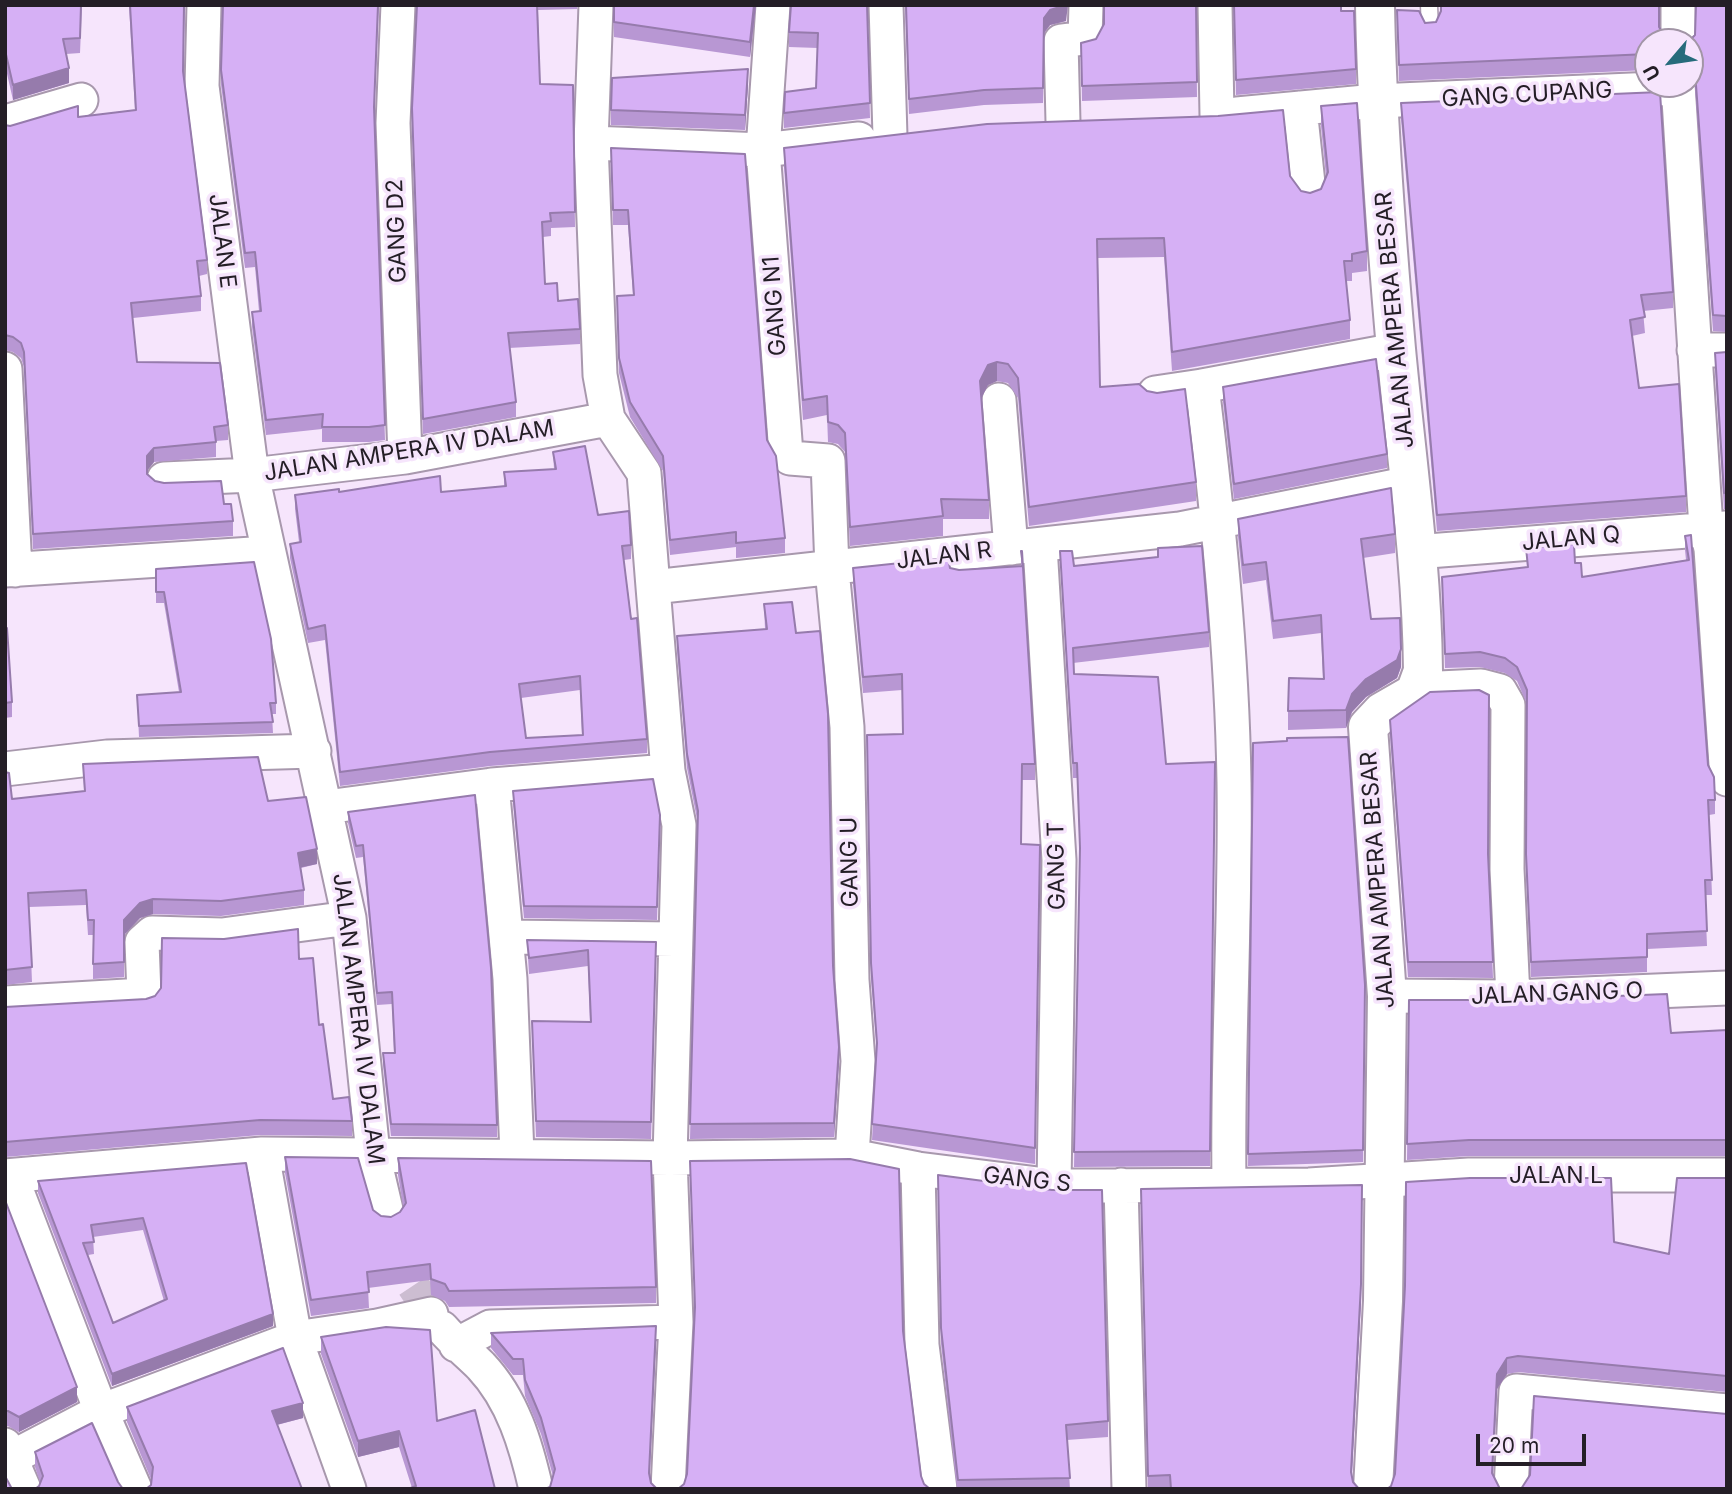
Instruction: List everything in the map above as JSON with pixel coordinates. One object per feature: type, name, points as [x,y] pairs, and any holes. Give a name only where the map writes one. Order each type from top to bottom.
[{"type":"street","name":"JALAN E","points":[[204,5],[202,86],[252,475]]},
{"type":"street","name":"GANG D2","points":[[398,5],[393,123],[405,457]]},
{"type":"street","points":[[596,5],[591,143],[600,375],[608,419],[644,473],[668,771],[679,825],[670,1158],[676,1322],[668,1489]]},
{"type":"street","name":"GANG N1","points":[[773,5],[763,150],[786,454],[789,458],[828,461],[832,569]]},
{"type":"street","points":[[591,143],[763,150],[904,134],[886,5]]},
{"type":"street","points":[[1063,122],[1061,41],[1086,38],[1086,5]]},
{"type":"street","name":"GANG CUPANG","points":[[1215,5],[1204,117],[1376,101],[1634,88]]},
{"type":"street","name":"JALAN AMPERA BESAR","points":[[1373,1489],[1383,1301],[1388,996],[1361,738],[1382,712],[1418,689],[1422,656],[1411,483],[1396,350],[1376,101],[1375,5]]},
{"type":"street","points":[[1678,5],[1678,28]]},
{"type":"street","points":[[1680,98],[1711,350],[1716,528],[1711,549],[1727,779]]},
{"type":"street","points":[[5,122],[81,100]]},
{"type":"street","points":[[1300,108],[1309,193]]},
{"type":"street","points":[[1155,393],[1396,350]]},
{"type":"street","points":[[5,369],[10,570],[268,554]]},
{"type":"street","points":[[1202,386],[1218,522],[1234,781],[1227,1056],[1229,1184]]},
{"type":"street","name":"GANG T","points":[[999,400],[1025,547],[1059,860],[1054,1186]]},
{"type":"street","name":"JALAN AMPERA IV DALAM","points":[[387,1214],[373,1154],[349,918],[252,475],[405,457],[608,419]]},
{"type":"street","points":[[164,479],[252,475]]},
{"type":"street","name":"JALAN R","points":[[653,587],[1025,547],[1218,522],[1411,483]]},
{"type":"street","name":"JALAN Q","points":[[1415,552],[1716,528]]},
{"type":"street","name":"GANG U","points":[[832,569],[847,727],[852,980],[858,1061],[852,1156]]},
{"type":"street","points":[[1418,689],[1481,686],[1500,691],[1508,705],[1507,869],[1513,996]]},
{"type":"street","points":[[5,769],[107,757],[314,751]]},
{"type":"street","points":[[326,807],[492,785],[668,771]]},
{"type":"street","points":[[492,785],[506,937],[517,1155]]},
{"type":"street","points":[[5,1003],[144,995],[142,942],[152,933],[222,935],[349,918]]},
{"type":"street","points":[[506,937],[674,939]]},
{"type":"street","name":"JALAN GANG O","points":[[1388,996],[1513,996],[1727,988]]},
{"type":"street","points":[[262,1154],[295,1338],[349,1489]]},
{"type":"street","name":"GANG S","points":[[8,1176],[262,1154],[373,1154],[670,1158],[852,1156],[918,1169],[1054,1186],[1310,1185],[1385,1178]]},
{"type":"street","points":[[918,1169],[922,1345],[940,1489]]},
{"type":"street","name":"JALAN L","points":[[1385,1178],[1727,1175]]},
{"type":"street","points":[[8,1176],[101,1411],[135,1489]]},
{"type":"street","points":[[1121,1185],[1129,1489]]},
{"type":"street","points":[[24,1489],[7,1454],[101,1411],[295,1338],[377,1326],[489,1327],[676,1322]]},
{"type":"street","points":[[441,1326],[482,1367],[502,1395],[524,1438],[536,1489]]},
{"type":"street","points":[[1511,1489],[1516,1391],[1727,1412]]},
{"type":"lane","points":[[1429,5],[1430,30]]},
{"type":"building","points":[[5,5],[81,5],[80,38],[63,39],[69,68],[13,85],[5,50]]},
{"type":"building","points":[[130,5],[184,5],[183,71],[207,260],[197,261],[201,296],[131,303],[137,362],[220,363],[228,425],[214,427],[216,442],[154,448],[147,456],[147,474],[155,481],[164,483],[221,481],[224,504],[231,504],[233,521],[33,534],[24,352],[21,343],[5,335],[5,125],[10,126],[78,106],[78,117],[136,110]]},
{"type":"building","points":[[223,5],[378,5],[374,107],[385,425],[322,427],[323,414],[266,420],[252,312],[261,311],[255,252],[245,253],[221,70]]},
{"type":"building","points":[[417,5],[537,5],[540,84],[573,85],[575,212],[550,213],[551,221],[542,222],[545,284],[557,283],[558,301],[578,299],[580,329],[508,333],[516,402],[423,419],[412,108]]},
{"type":"building","points":[[614,5],[754,5],[750,42],[614,22]]},
{"type":"building","points":[[791,5],[867,5],[870,103],[784,113],[785,92],[816,88],[818,33],[789,32]]},
{"type":"building","points":[[906,5],[1066,5],[1050,10],[1044,18],[1043,88],[984,90],[909,99]]},
{"type":"building","points":[[1104,5],[1196,5],[1197,82],[1082,86],[1081,43],[1096,39],[1104,24]]},
{"type":"building","points":[[1234,5],[1341,5],[1341,11],[1354,11],[1356,69],[1236,80]]},
{"type":"building","points":[[1441,5],[1659,5],[1660,28],[1634,28],[1634,55],[1399,65],[1397,10],[1419,11],[1425,23],[1436,22]]},
{"type":"building","points":[[1696,5],[1727,5],[1727,316],[1713,315],[1697,98],[1704,98],[1704,28],[1695,28]]},
{"type":"building","points":[[748,69],[745,115],[611,110],[612,78]]},
{"type":"building","points":[[1634,93],[1634,98],[1660,98],[1673,292],[1641,295],[1645,317],[1630,320],[1639,388],[1679,384],[1686,496],[1437,515],[1401,103]]},
{"type":"building","points":[[1357,103],[1367,251],[1352,254],[1352,261],[1344,261],[1350,320],[1172,352],[1164,238],[1097,239],[1100,387],[1139,384],[1147,391],[1157,393],[1185,389],[1196,482],[1029,507],[1018,378],[1008,364],[997,362],[988,365],[980,381],[989,500],[941,499],[943,516],[850,527],[845,433],[838,425],[828,422],[827,396],[803,400],[784,148],[987,124],[1218,116],[1283,110],[1290,176],[1301,191],[1310,193],[1321,189],[1328,172],[1321,106]]},
{"type":"building","points":[[611,148],[745,154],[767,440],[776,456],[785,538],[736,543],[736,532],[670,540],[663,456],[630,402],[619,358],[617,296],[634,295],[628,210],[613,210]]},
{"type":"building","points":[[1727,352],[1727,493],[1724,493],[1715,353]]},
{"type":"building","points":[[1376,359],[1387,454],[1234,484],[1223,387]]},
{"type":"building","points":[[585,446],[598,515],[629,511],[631,545],[622,546],[631,619],[637,618],[647,739],[490,752],[340,772],[325,625],[308,629],[290,544],[301,542],[295,495],[339,489],[339,492],[440,476],[441,492],[506,486],[504,472],[556,469],[553,452]],"holes":[[[580,676],[583,735],[526,738],[519,684]]]},
{"type":"building","points":[[1391,488],[1395,534],[1361,539],[1371,619],[1400,618],[1401,649],[1397,660],[1366,679],[1352,694],[1346,710],[1288,711],[1289,678],[1324,679],[1321,615],[1273,621],[1266,562],[1243,565],[1238,519]]},
{"type":"building","points":[[1691,535],[1708,765],[1714,777],[1715,800],[1708,800],[1712,880],[1705,880],[1707,931],[1647,934],[1647,957],[1531,962],[1526,854],[1527,690],[1517,667],[1505,658],[1480,652],[1445,654],[1442,577],[1528,567],[1526,548],[1574,544],[1575,563],[1581,563],[1582,577],[1689,560],[1685,536]]},
{"type":"building","points":[[1202,546],[1209,632],[1073,648],[1074,674],[1158,677],[1166,764],[1215,762],[1210,1151],[1074,1152],[1080,848],[1077,763],[1073,763],[1060,551],[1072,551],[1074,566],[1158,557],[1158,548]]},
{"type":"building","points":[[948,558],[950,568],[959,570],[1023,566],[1035,764],[1022,764],[1021,844],[1040,845],[1035,1148],[872,1124],[877,1043],[871,963],[867,735],[903,734],[902,674],[863,677],[853,568]]},
{"type":"building","points":[[254,562],[271,639],[276,703],[270,703],[273,722],[139,726],[137,695],[181,692],[164,592],[156,592],[156,569]]},
{"type":"building","points":[[792,602],[796,633],[820,631],[828,714],[833,966],[839,1047],[834,1123],[690,1124],[698,811],[687,754],[677,636],[767,629],[764,604]]},
{"type":"building","points":[[5,628],[12,702],[5,703]]},
{"type":"building","points":[[1479,690],[1489,695],[1488,854],[1493,962],[1408,962],[1390,720],[1430,692]]},
{"type":"building","points":[[1348,737],[1365,985],[1363,1150],[1248,1154],[1253,743],[1287,741],[1287,738]]},
{"type":"building","points":[[258,757],[268,801],[306,797],[317,849],[298,853],[304,890],[221,901],[153,899],[140,903],[124,920],[124,962],[93,964],[94,920],[88,920],[86,890],[28,893],[32,967],[5,970],[5,772],[9,773],[12,799],[85,791],[83,764]]},
{"type":"building","points":[[653,779],[660,815],[657,907],[524,906],[513,791]]},
{"type":"building","points":[[475,795],[491,968],[497,1125],[391,1124],[383,1053],[395,1053],[392,992],[377,993],[363,845],[356,846],[348,812]]},
{"type":"building","points":[[298,929],[299,959],[313,958],[319,1025],[323,1024],[333,1099],[349,1097],[352,1121],[260,1120],[5,1142],[5,1007],[146,999],[155,996],[161,988],[162,938],[224,939]]},
{"type":"building","points":[[527,940],[656,942],[651,1122],[536,1121],[532,1021],[591,1022],[588,950],[529,958]]},
{"type":"building","points":[[1667,994],[1671,1033],[1727,1030],[1727,1140],[1469,1140],[1407,1144],[1409,1000],[1514,1000]]},
{"type":"building","points":[[285,1157],[358,1158],[373,1210],[381,1216],[391,1217],[400,1212],[406,1203],[398,1158],[651,1161],[656,1287],[449,1291],[445,1284],[431,1279],[430,1264],[367,1272],[369,1292],[311,1300]]},
{"type":"building","points":[[850,1159],[899,1169],[903,1331],[921,1476],[930,1489],[678,1489],[684,1484],[687,1474],[695,1307],[690,1161]]},
{"type":"building","points":[[246,1163],[273,1314],[112,1374],[38,1181]],"holes":[[[143,1218],[167,1299],[113,1323],[83,1243],[94,1242],[91,1225]]]},
{"type":"building","points":[[938,1175],[1052,1190],[1102,1190],[1108,1421],[1066,1425],[1070,1478],[958,1480],[941,1328]]},
{"type":"building","points":[[1470,1178],[1611,1178],[1614,1242],[1669,1254],[1677,1178],[1727,1178],[1727,1376],[1518,1356],[1507,1358],[1497,1374],[1492,1473],[1500,1489],[1387,1489],[1391,1486],[1395,1474],[1405,1286],[1406,1182]]},
{"type":"building","points":[[1362,1185],[1361,1284],[1351,1472],[1353,1482],[1359,1489],[1171,1489],[1170,1475],[1148,1476],[1141,1189]]},
{"type":"building","points":[[5,1200],[77,1387],[19,1417],[5,1411]]},
{"type":"building","points":[[656,1326],[649,1473],[651,1483],[657,1489],[545,1489],[550,1487],[555,1469],[541,1418],[525,1380],[523,1359],[513,1359],[491,1333]]},
{"type":"building","points":[[386,1327],[430,1330],[437,1421],[475,1410],[495,1489],[408,1489],[416,1486],[399,1431],[358,1441],[321,1337]]},
{"type":"building","points":[[283,1348],[303,1403],[272,1411],[302,1489],[146,1489],[151,1485],[153,1467],[127,1407]]},
{"type":"building","points":[[1534,1396],[1727,1414],[1727,1489],[1521,1489],[1530,1475]]},
{"type":"building","points":[[92,1423],[123,1489],[35,1489],[43,1476],[35,1452]]},
{"type":"building","points":[[5,1476],[12,1489],[5,1489]]},
{"type":"tunnel","points":[[393,1240],[410,1281],[436,1320]]}]
